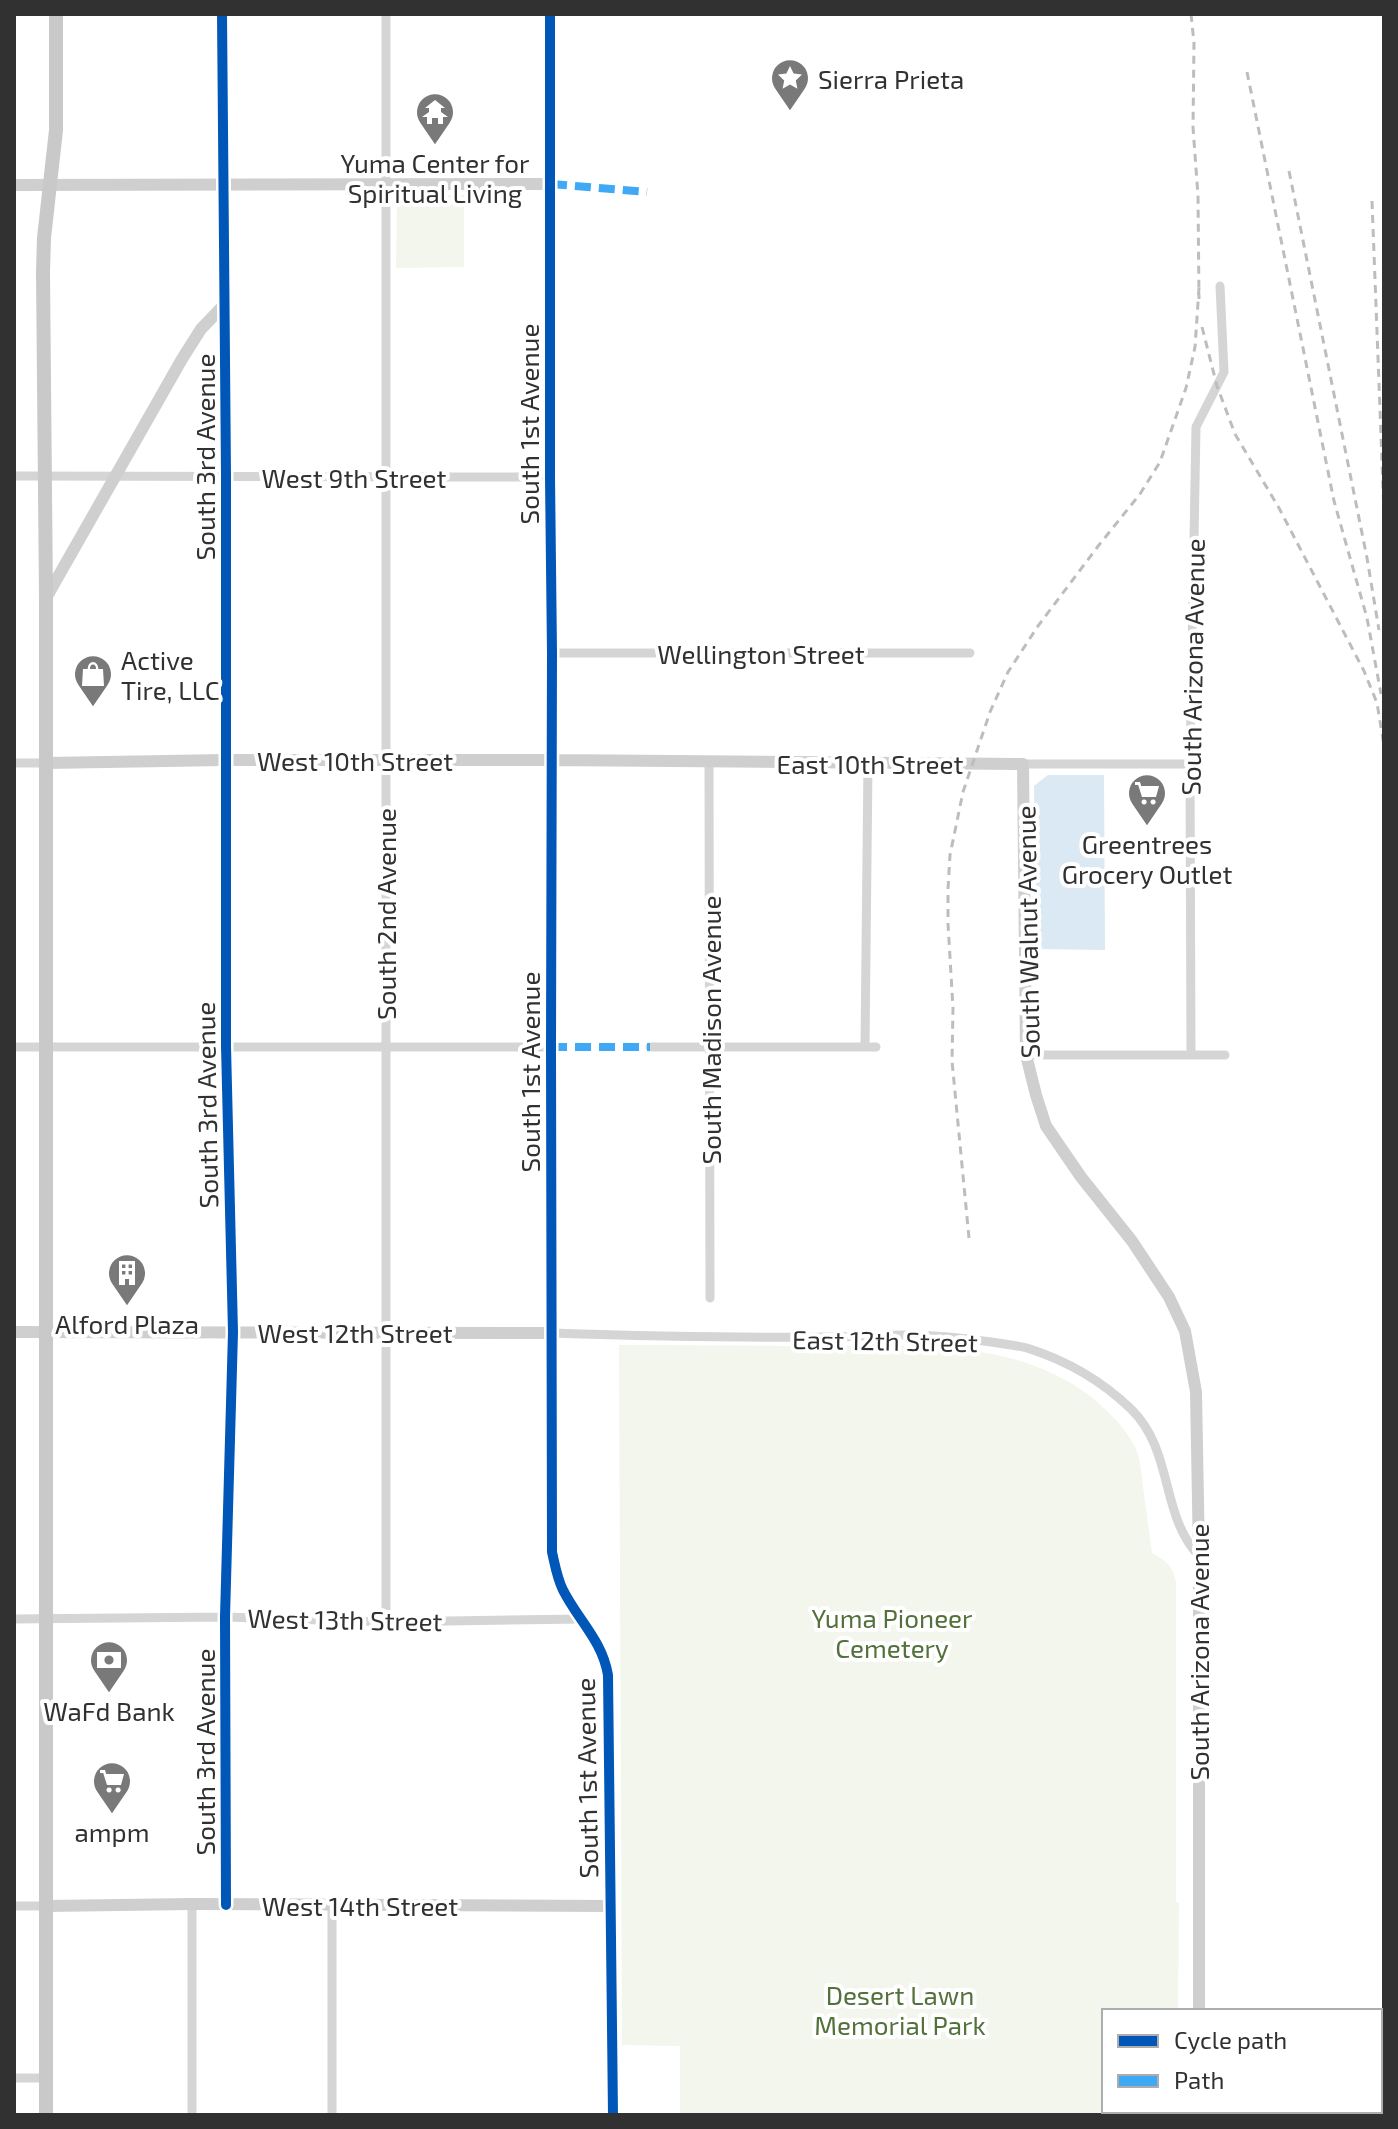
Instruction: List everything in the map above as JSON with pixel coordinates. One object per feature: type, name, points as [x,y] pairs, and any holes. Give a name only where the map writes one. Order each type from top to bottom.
[{"type":"main road","points":[[46,2115],[46,476],[43,272],[56,130],[56,14]]},
{"type":"street","points":[[46,598],[182,359],[201,329],[225,304],[222,14]]},
{"type":"street","name":"South 2nd Avenue","points":[[386,14],[386,1622]]},
{"type":"street","name":"South 1st Avenue","points":[[550,14],[552,1552],[561,1588],[598,1643],[608,1675],[613,2115]]},
{"type":"street","points":[[14,185],[551,184]]},
{"type":"street","name":"South Arizona Avenue","points":[[1191,1055],[1190,764],[1196,427],[1224,372],[1220,286]]},
{"type":"street","name":"South 3rd Avenue","points":[[225,304],[226,1046],[233,1332],[225,1617],[226,1905]]},
{"type":"street","name":"West 9th Street","points":[[14,476],[550,477]]},
{"type":"street","name":"Wellington Street","points":[[552,653],[970,653]]},
{"type":"street","name":"East 10th Street","points":[[551,760],[1190,764]]},
{"type":"street","name":"West 10th Street","points":[[14,763],[551,760]]},
{"type":"street","name":"South Madison Avenue","points":[[709,762],[710,1298]]},
{"type":"street","points":[[650,1047],[871,1047],[868,762]]},
{"type":"street","name":"South Walnut Avenue","points":[[1023,764],[1026,1055],[1036,1095],[1046,1126],[1081,1177],[1132,1241],[1169,1297]]},
{"type":"street","points":[[14,1047],[551,1047]]},
{"type":"street","points":[[1026,1055],[1225,1055]]},
{"type":"street","name":"South Arizona Avenue","points":[[1169,1297],[1185,1331],[1196,1392],[1199,2009]]},
{"type":"street","name":"West 12th Street","points":[[14,1332],[552,1333]]},
{"type":"street","name":"East 12th Street","points":[[552,1333],[631,1336],[909,1335],[1026,1348],[1074,1367],[1115,1394],[1135,1412],[1161,1458],[1182,1533],[1199,1556]]},
{"type":"street","name":"West 13th Street","points":[[14,1619],[225,1617],[386,1622],[581,1619]]},
{"type":"street","points":[[192,1904],[192,2115]]},
{"type":"street","points":[[332,1905],[332,2115]]},
{"type":"street","name":"West 14th Street","points":[[14,1906],[610,1906]]},
{"type":"street","points":[[14,2078],[46,2078]]},
{"type":"green space","points":[[400,195],[464,195],[464,267],[396,268],[397,199]]},
{"type":"green space","name":"Yuma Pioneer Cemetery","points":[[619,1345],[921,1346],[957,1349],[1027,1363],[1059,1377],[1090,1396],[1108,1412],[1134,1445],[1139,1460],[1152,1553],[1168,1564],[1176,1582],[1178,2009],[1102,2009],[1102,2113],[1176,2115],[680,2115],[680,2046],[622,2045]]},
{"type":"shaded area","points":[[1048,775],[1104,775],[1105,950],[1037,949],[1034,786]]},
{"type":"railway","points":[[1191,14],[1199,299]]},
{"type":"railway","points":[[1247,72],[1334,501],[1367,618],[1381,694]]},
{"type":"railway","points":[[1289,171],[1379,630]]},
{"type":"railway","points":[[1372,201],[1384,514]]},
{"type":"railway","points":[[969,1238],[952,1061],[953,1008],[948,924],[950,855],[963,792],[990,712],[1008,672],[1038,626],[1140,494],[1160,462],[1186,388],[1195,347],[1199,288]]},
{"type":"railway","points":[[1202,327],[1217,386],[1235,434],[1279,508],[1364,671],[1377,703],[1384,746]]},
{"type":"marked path","points":[[551,184],[647,192]]},
{"type":"marked path","points":[[551,1047],[650,1047]]},
{"type":"cycle path","points":[[222,14],[226,1046],[233,1332],[225,1617],[226,1905]]},
{"type":"cycle path","points":[[550,14],[552,1552],[561,1585],[601,1651],[608,1675],[613,2115]]},
{"type":"place","name":"Sierra Prieta","points":[[790,112]]},
{"type":"place","name":"Yuma Center for Spiritual Living","points":[[435,146]]},
{"type":"place","name":"Active Tire, LLC","points":[[93,708]]},
{"type":"place","name":"Greentrees Grocery Outlet","points":[[1147,827]]},
{"type":"place","name":"Alford Plaza","points":[[127,1307]]},
{"type":"place","name":"WaFd Bank","points":[[109,1694]]},
{"type":"place","name":"ampm","points":[[112,1815]]},
{"type":"park label","name":"Desert Lawn Memorial Park","points":[[900,2009]]}]
